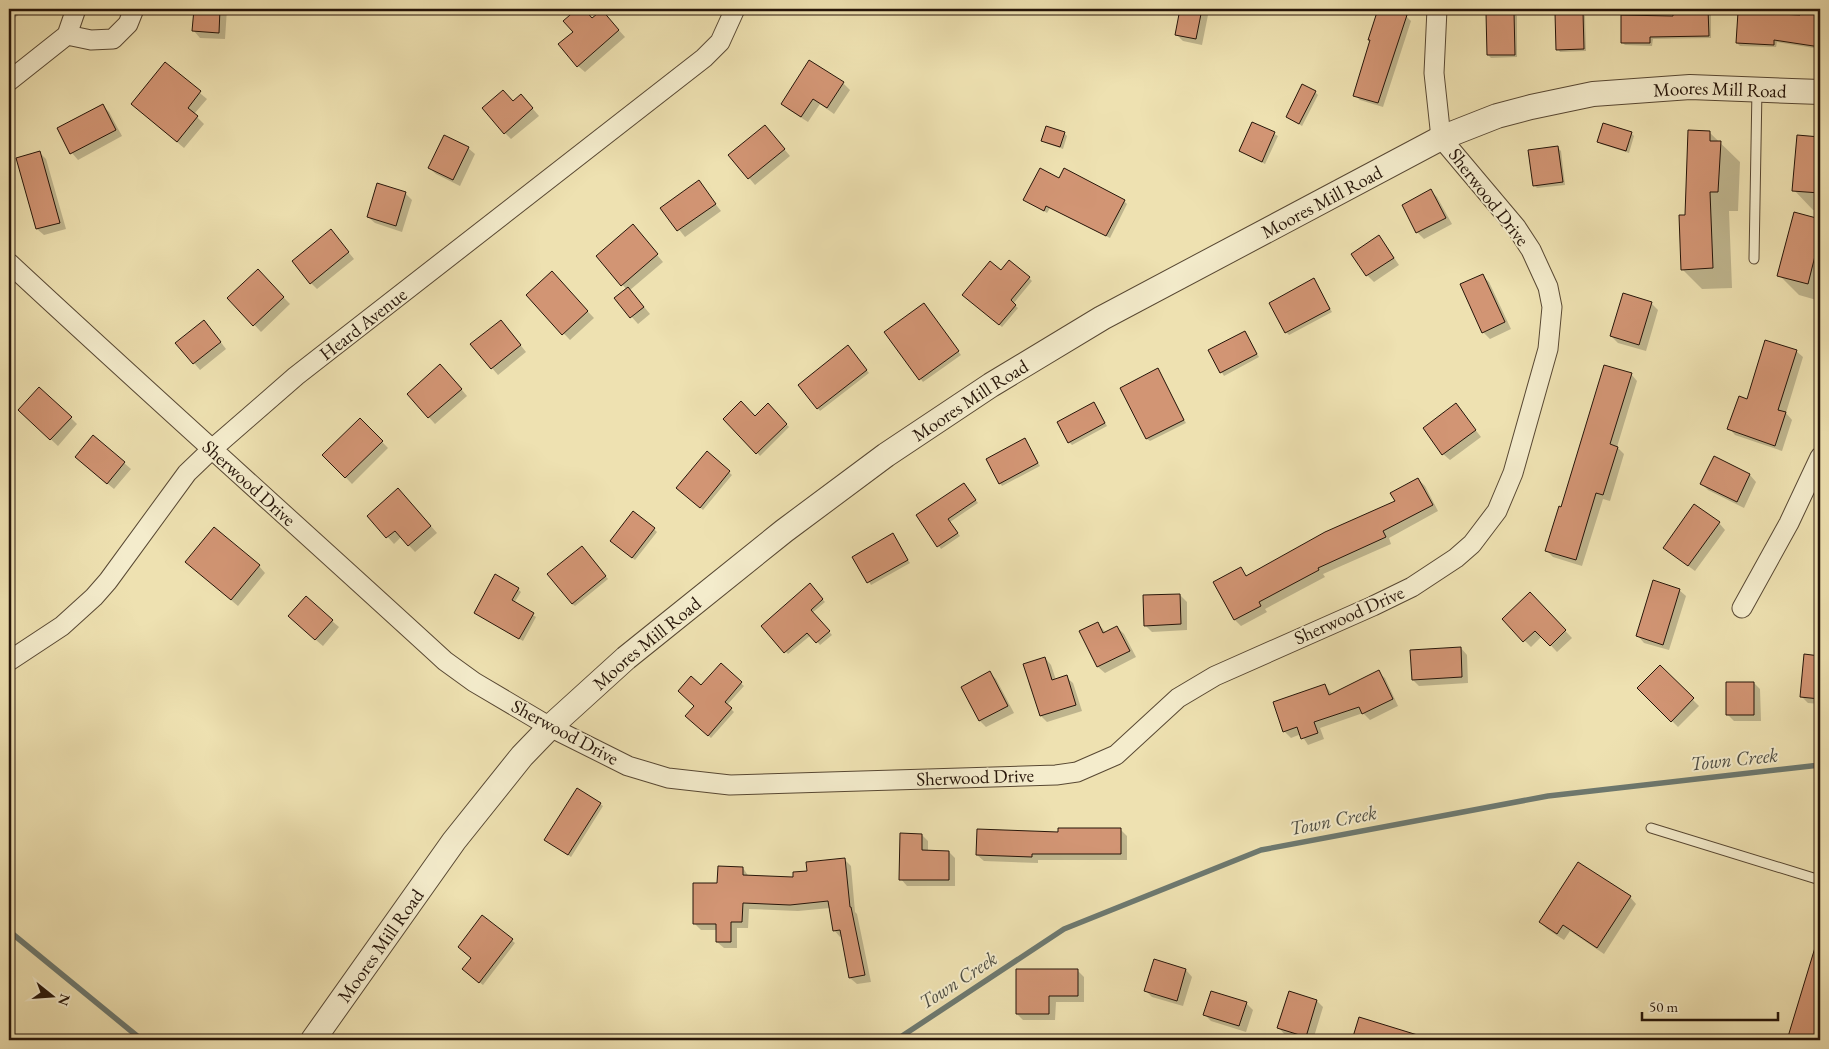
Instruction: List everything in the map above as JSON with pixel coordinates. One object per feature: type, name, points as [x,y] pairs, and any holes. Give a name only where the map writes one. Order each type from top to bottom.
[{"type":"street","points":[[9,81],[67,35],[76,9]]},
{"type":"street","points":[[67,35],[91,40],[112,39],[128,24],[134,9]]},
{"type":"street","name":"Heard Avenue","points":[[9,661],[62,626],[94,597],[108,581],[187,473],[211,450],[296,376],[704,58],[720,42],[735,9]]},
{"type":"street","name":"Sherwood Drive","points":[[9,263],[211,450],[257,489],[445,661],[474,682],[550,727],[636,768],[668,778],[730,785],[1056,775],[1077,772],[1116,755],[1178,698],[1215,676],[1412,587],[1472,544],[1497,511],[1513,473],[1548,349],[1552,308],[1548,287],[1530,250],[1516,227],[1441,138],[1434,73],[1437,9]]},
{"type":"street","name":"Moores Mill Road","points":[[313,1040],[454,841],[522,756],[550,727],[626,658],[784,531],[886,455],[983,390],[1102,318],[1441,138],[1497,116],[1593,94],[1690,87],[1820,92]]},
{"type":"street","points":[[1742,608],[1789,523],[1820,457]]},
{"type":"lane","points":[[1754,259],[1757,89]]},
{"type":"lane","points":[[1652,828],[1820,880]]},
{"type":"building","points":[[194,9],[220,9],[219,33],[192,31]]},
{"type":"building","points":[[577,9],[584,9],[592,18],[602,10],[619,30],[577,67],[558,44],[573,32],[563,21]]},
{"type":"building","points":[[1180,9],[1202,9],[1196,39],[1175,35]]},
{"type":"building","points":[[1378,9],[1407,15],[1378,103],[1353,96]]},
{"type":"building","points":[[1673,9],[1708,9],[1709,36],[1650,37],[1650,43],[1621,43],[1621,15],[1673,16]]},
{"type":"building","points":[[1514,12],[1515,55],[1487,55],[1486,13]]},
{"type":"building","points":[[1583,12],[1584,49],[1556,50],[1555,13]]},
{"type":"building","points":[[1738,12],[1800,15],[1800,12],[1820,15],[1820,47],[1774,40],[1774,45],[1736,43]]},
{"type":"building","points":[[809,60],[844,82],[827,108],[813,99],[801,117],[781,104]]},
{"type":"building","points":[[165,62],[201,91],[188,108],[198,116],[177,142],[131,104]]},
{"type":"building","points":[[1302,84],[1316,91],[1299,124],[1286,117]]},
{"type":"building","points":[[503,90],[513,101],[521,94],[533,108],[504,134],[482,108]]},
{"type":"building","points":[[103,104],[116,130],[70,154],[57,128]]},
{"type":"building","points":[[1252,122],[1275,132],[1262,162],[1239,151]]},
{"type":"building","points":[[1603,123],[1632,132],[1626,151],[1597,142]]},
{"type":"building","points":[[765,125],[785,149],[748,179],[728,155]]},
{"type":"building","points":[[1046,126],[1065,132],[1060,147],[1041,141]]},
{"type":"building","points":[[1688,130],[1710,131],[1710,141],[1721,141],[1718,192],[1710,192],[1713,268],[1681,270],[1679,215],[1685,215]]},
{"type":"building","points":[[444,135],[469,147],[453,180],[428,168]]},
{"type":"building","points":[[1797,135],[1820,137],[1820,193],[1792,191]]},
{"type":"building","points":[[1558,146],[1563,182],[1533,186],[1528,150]]},
{"type":"building","points":[[40,151],[60,223],[36,229],[16,158]]},
{"type":"building","points":[[1040,168],[1059,178],[1064,168],[1125,200],[1106,236],[1046,206],[1044,211],[1023,200]]},
{"type":"building","points":[[699,180],[716,204],[677,231],[660,208]]},
{"type":"building","points":[[377,183],[406,192],[396,226],[367,217]]},
{"type":"building","points":[[1431,189],[1446,218],[1416,233],[1402,205]]},
{"type":"building","points":[[1794,212],[1820,219],[1820,236],[1808,284],[1777,276]]},
{"type":"building","points":[[633,224],[658,254],[621,286],[596,256]]},
{"type":"building","points":[[331,229],[349,252],[310,284],[292,261]]},
{"type":"building","points":[[1379,235],[1394,258],[1366,276],[1351,254]]},
{"type":"building","points":[[1009,260],[1030,277],[1011,300],[1016,305],[999,325],[962,295],[990,261],[1001,270]]},
{"type":"building","points":[[258,269],[284,297],[253,326],[227,298]]},
{"type":"building","points":[[552,271],[588,311],[562,335],[526,295]]},
{"type":"building","points":[[1483,274],[1505,322],[1482,333],[1460,284]]},
{"type":"building","points":[[1314,278],[1330,309],[1285,333],[1269,303]]},
{"type":"building","points":[[628,287],[644,307],[630,318],[614,298]]},
{"type":"building","points":[[1623,293],[1652,302],[1639,345],[1610,336]]},
{"type":"building","points":[[924,303],[959,351],[919,380],[884,332]]},
{"type":"building","points":[[204,320],[221,342],[193,364],[175,343]]},
{"type":"building","points":[[501,320],[521,345],[491,369],[470,344]]},
{"type":"building","points":[[1245,331],[1257,354],[1220,373],[1208,350]]},
{"type":"building","points":[[1765,340],[1797,350],[1778,410],[1786,412],[1775,446],[1727,429],[1739,396],[1747,399]]},
{"type":"building","points":[[848,345],[867,370],[817,409],[798,385]]},
{"type":"building","points":[[440,364],[462,389],[428,418],[407,394]]},
{"type":"building","points":[[1604,365],[1632,373],[1610,444],[1618,447],[1603,495],[1596,493],[1576,560],[1545,551],[1559,506],[1561,507]]},
{"type":"building","points":[[1158,368],[1184,420],[1146,439],[1120,388]]},
{"type":"building","points":[[39,387],[72,417],[50,440],[18,410]]},
{"type":"building","points":[[741,401],[755,416],[768,403],[787,424],[756,454],[723,419]]},
{"type":"building","points":[[1094,402],[1105,423],[1068,443],[1057,422]]},
{"type":"building","points":[[1456,403],[1476,430],[1442,455],[1423,428]]},
{"type":"building","points":[[360,418],[383,441],[345,478],[322,455]]},
{"type":"building","points":[[93,435],[125,462],[107,484],[75,457]]},
{"type":"building","points":[[1025,438],[1038,463],[999,484],[986,459]]},
{"type":"building","points":[[707,451],[730,471],[700,508],[676,488]]},
{"type":"building","points":[[1714,456],[1750,474],[1737,502],[1700,484]]},
{"type":"building","points":[[1418,478],[1433,505],[1383,531],[1386,537],[1318,568],[1319,570],[1259,602],[1261,606],[1234,620],[1213,582],[1241,567],[1246,576],[1325,532],[1395,501],[1390,493]]},
{"type":"building","points":[[964,483],[976,500],[948,519],[958,533],[937,547],[916,515]]},
{"type":"building","points":[[398,488],[431,526],[408,546],[395,531],[386,538],[367,516]]},
{"type":"building","points":[[1694,504],[1720,522],[1688,566],[1663,548]]},
{"type":"building","points":[[633,511],[655,528],[632,558],[610,541]]},
{"type":"building","points":[[214,527],[260,565],[231,600],[185,562]]},
{"type":"building","points":[[893,533],[908,560],[867,583],[852,557]]},
{"type":"building","points":[[582,546],[606,576],[572,604],[547,574]]},
{"type":"building","points":[[495,574],[519,588],[512,600],[534,613],[519,639],[474,613]]},
{"type":"building","points":[[1653,580],[1680,589],[1663,645],[1636,636]]},
{"type":"building","points":[[810,583],[823,599],[811,610],[830,631],[816,643],[807,633],[784,653],[761,626]]},
{"type":"building","points":[[1530,592],[1566,630],[1550,646],[1535,631],[1523,642],[1502,619]]},
{"type":"building","points":[[1180,594],[1181,624],[1144,626],[1143,595]]},
{"type":"building","points":[[306,596],[333,620],[315,640],[288,616]]},
{"type":"building","points":[[1098,622],[1103,633],[1117,626],[1130,651],[1097,667],[1079,631]]},
{"type":"building","points":[[1461,647],[1462,677],[1412,680],[1410,650]]},
{"type":"building","points":[[1804,654],[1820,656],[1820,699],[1800,697]]},
{"type":"building","points":[[1045,657],[1052,680],[1067,675],[1076,705],[1040,716],[1023,664]]},
{"type":"building","points":[[721,663],[742,682],[725,702],[732,708],[708,736],[685,716],[694,706],[678,691],[691,676],[701,685]]},
{"type":"building","points":[[1660,665],[1694,698],[1671,722],[1637,688]]},
{"type":"building","points":[[1379,670],[1393,699],[1362,714],[1359,707],[1314,722],[1318,733],[1301,739],[1297,727],[1283,732],[1273,702],[1325,684],[1329,695]]},
{"type":"building","points":[[990,671],[1008,706],[979,721],[961,687]]},
{"type":"building","points":[[1726,682],[1754,682],[1754,715],[1726,715]]},
{"type":"building","points":[[577,788],[601,803],[568,855],[544,840]]},
{"type":"building","points":[[1058,828],[1121,828],[1121,854],[1032,854],[1032,857],[976,855],[977,829],[1058,832]]},
{"type":"building","points":[[900,833],[922,834],[922,850],[949,851],[949,880],[899,880]]},
{"type":"building","points":[[845,858],[850,907],[865,975],[849,978],[840,930],[833,931],[828,901],[790,905],[743,903],[742,922],[731,922],[731,942],[716,942],[716,924],[693,924],[693,883],[717,883],[718,866],[743,867],[743,875],[793,877],[793,872],[807,871],[806,862]]},
{"type":"building","points":[[1578,862],[1631,896],[1597,948],[1563,925],[1557,934],[1539,922]]},
{"type":"building","points":[[482,915],[513,939],[479,983],[462,969],[471,958],[458,947]]},
{"type":"building","points":[[1817,941],[1820,942],[1820,1040],[1787,1040]]},
{"type":"building","points":[[1154,959],[1186,969],[1177,1001],[1144,991]]},
{"type":"building","points":[[1016,969],[1078,969],[1078,996],[1049,996],[1049,1014],[1016,1014]]},
{"type":"building","points":[[1211,991],[1247,1002],[1239,1026],[1203,1015]]},
{"type":"building","points":[[1289,991],[1317,1000],[1306,1037],[1277,1028]]},
{"type":"building","points":[[1359,1017],[1424,1037],[1424,1040],[1352,1040]]},
{"type":"waterway","name":"Town Creek","points":[[896,1040],[1064,929],[1261,850],[1548,796],[1820,765]]},
{"type":"waterway","name":"Town Creek","points":[[9,931],[142,1040]]}]
